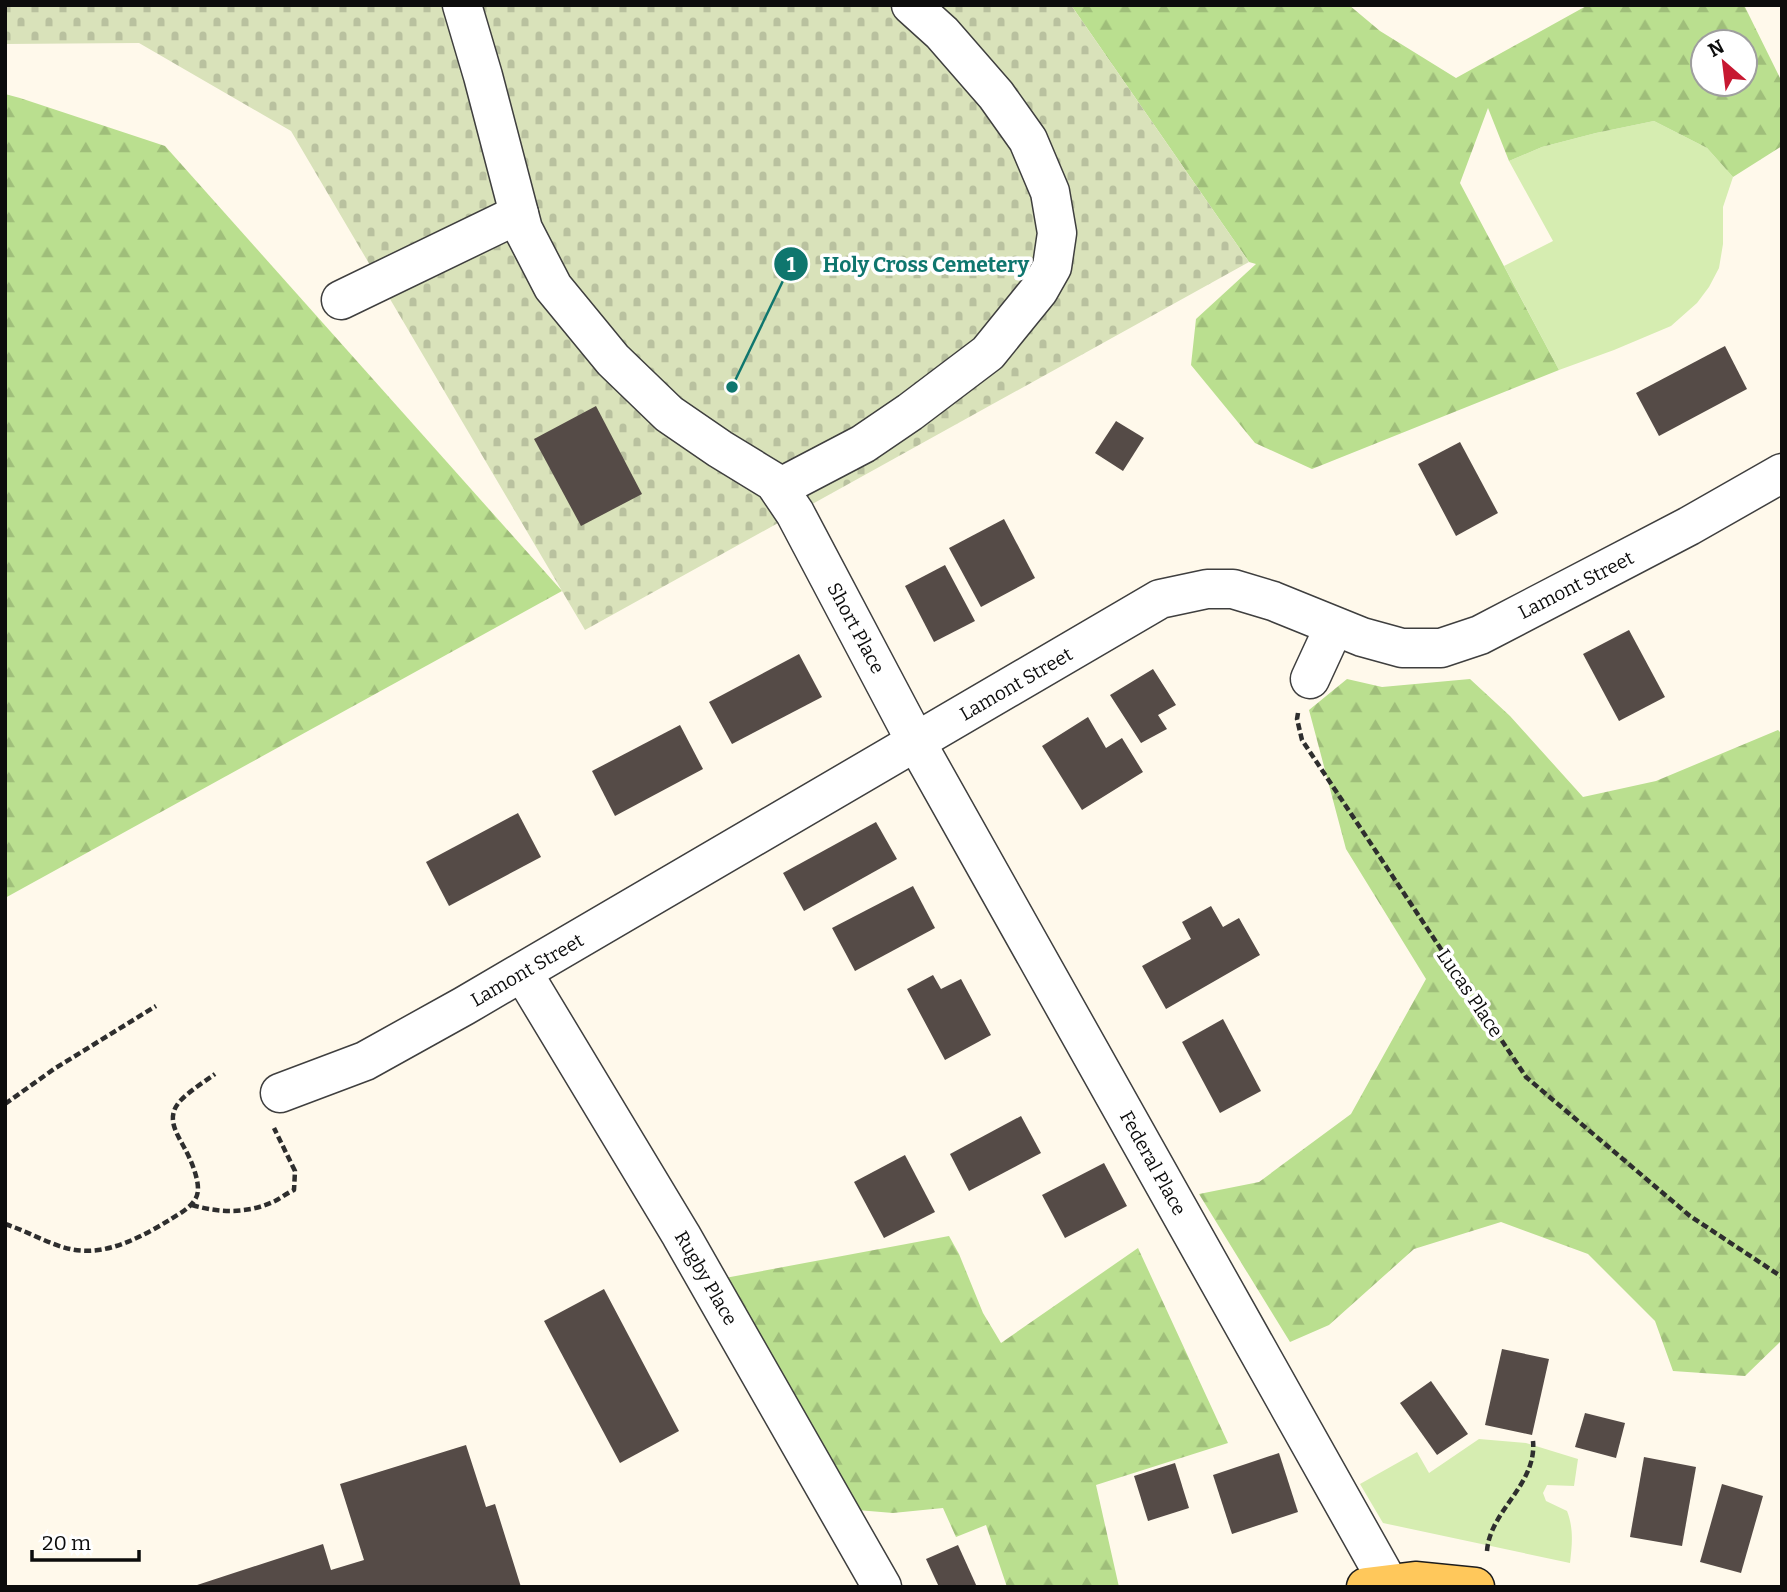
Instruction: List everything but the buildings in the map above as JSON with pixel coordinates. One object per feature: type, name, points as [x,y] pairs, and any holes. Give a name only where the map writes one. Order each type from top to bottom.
[{"type":"main road","points":[[1378,1585],[1415,1581],[1475,1587]]},
{"type":"street","points":[[463,5],[523,229],[553,287],[612,360],[670,414],[720,449],[775,482],[787,501],[988,353],[1039,290],[1052,267],[1057,233],[1050,192],[1028,139],[996,95],[942,33],[911,5]]},
{"type":"street","points":[[341,300],[519,214]]},
{"type":"street","name":"Lamont Street","points":[[275,1106],[365,1061],[523,973],[1160,599],[1207,589],[1233,589],[1273,601],[1362,638],[1402,648],[1441,648],[1480,635],[1689,526],[1782,473]]},
{"type":"street","name":"Short Place","points":[[787,501],[916,742]]},
{"type":"street","points":[[1310,679],[1334,626]]},
{"type":"street","name":"Federal Place","points":[[916,742],[1378,1585]]},
{"type":"street","name":"Rugby Place","points":[[523,973],[681,1234],[882,1587]]},
{"type":"path","name":"Lucas Place","points":[[1310,679],[1297,719],[1302,740],[1526,1077],[1690,1216],[1782,1277]]},
{"type":"path","points":[[5,1104],[54,1069],[156,1006]]},
{"type":"path","points":[[5,1224],[73,1250],[96,1250],[128,1242],[154,1230],[191,1205],[198,1192],[196,1176],[186,1150],[175,1133],[174,1114],[180,1102],[215,1074]]},
{"type":"path","points":[[191,1205],[223,1212],[245,1210],[275,1201],[294,1190],[295,1171],[275,1106]]},
{"type":"path","points":[[1487,1551],[1493,1525],[1523,1481],[1534,1448],[1533,1441]]},
{"type":"green space","points":[[5,5],[1071,5],[1249,262],[585,630],[291,131],[139,43],[5,44]]},
{"type":"green space","points":[[1071,5],[1349,5],[1380,31],[1456,78],[1588,5],[1744,5],[1755,28],[1689,28],[1689,98],[1759,98],[1759,35],[1782,82],[1782,146],[1733,177],[1707,148],[1654,121],[1542,147],[1509,161],[1488,108],[1460,183],[1559,370],[1312,469],[1255,443],[1191,365],[1196,319],[1256,264],[1249,262]]},
{"type":"green space","points":[[5,94],[165,146],[562,591],[5,898]]},
{"type":"green space","points":[[1654,121],[1707,148],[1733,177],[1723,207],[1723,244],[1719,268],[1697,303],[1671,326],[1559,370],[1504,266],[1553,241],[1509,161],[1542,147]]},
{"type":"green space","points":[[1347,679],[1382,687],[1470,679],[1510,716],[1583,797],[1656,781],[1778,730],[1782,734],[1782,1340],[1745,1376],[1673,1371],[1655,1321],[1588,1254],[1501,1222],[1414,1249],[1329,1325],[1290,1342],[1199,1194],[1259,1182],[1351,1114],[1426,979],[1346,849],[1309,710]]},
{"type":"green space","points":[[949,1236],[983,1313],[1001,1343],[1138,1248],[1228,1443],[1096,1485],[1119,1587],[1007,1587],[986,1525],[956,1537],[943,1508],[893,1513],[857,1510],[725,1278]]},
{"type":"green space","points":[[1479,1439],[1526,1443],[1578,1459],[1574,1486],[1547,1485],[1543,1493],[1546,1501],[1567,1511],[1572,1531],[1570,1563],[1383,1523],[1360,1484],[1417,1452],[1429,1473]]},
{"type":"place","name":"Holy Cross Cemetery","points":[[732,387]]}]
